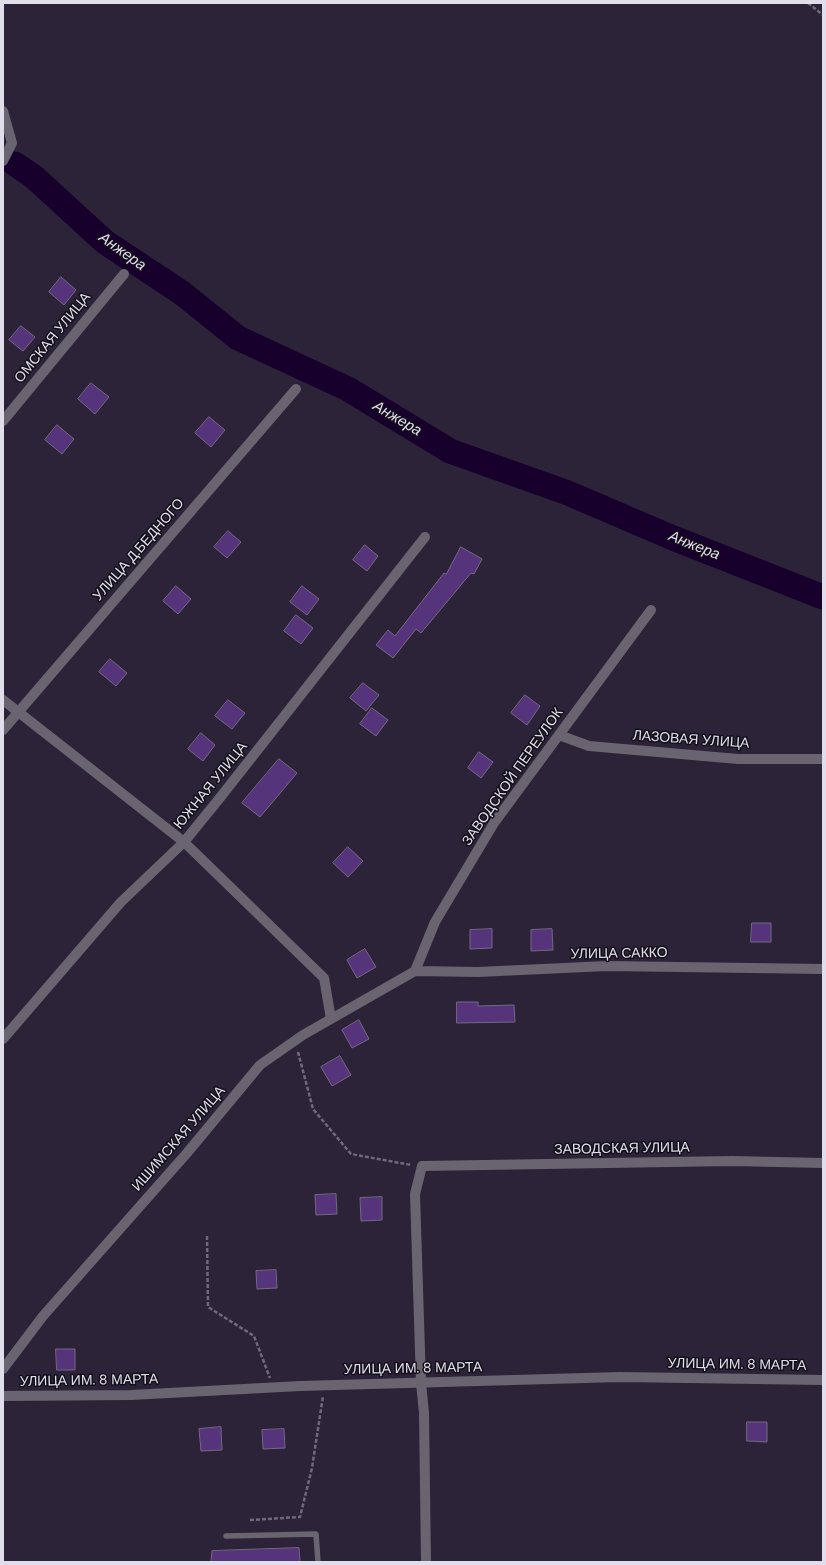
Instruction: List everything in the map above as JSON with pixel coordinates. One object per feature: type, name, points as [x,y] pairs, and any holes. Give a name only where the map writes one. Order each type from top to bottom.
[{"type":"street","points":[[3,111],[12,143],[3,161]]},
{"type":"street","name":"ОМСКАЯ УЛИЦА","points":[[3,421],[124,274]]},
{"type":"street","name":"УЛИЦА Д.БЕДНОГО","points":[[3,730],[296,389]]},
{"type":"street","name":"ЮЖНАЯ УЛИЦА","points":[[3,1039],[121,902],[184,842],[219,800],[425,536]]},
{"type":"street","name":"ЗАВОДСКОЙ ПЕРЕУЛОК","points":[[415,971],[434,922],[490,830],[651,610]]},
{"type":"street","points":[[3,700],[184,842],[324,978],[331,1019]]},
{"type":"street","name":"ЛАЗОВАЯ УЛИЦА","points":[[559,734],[588,746],[738,759],[823,759]]},
{"type":"street","name":"УЛИЦА САККО","points":[[415,971],[478,972],[607,966],[823,969]]},
{"type":"street","name":"ИШИМСКАЯ УЛИЦА","points":[[3,1369],[43,1316],[187,1153],[260,1066],[303,1035],[415,971]]},
{"type":"street","name":"ЗАВОДСКАЯ УЛИЦА","points":[[422,1166],[732,1161],[823,1163]]},
{"type":"street","points":[[422,1166],[415,1194],[421,1383],[424,1413],[426,1562]]},
{"type":"street","name":"УЛИЦА ИМ. 8 МАРТА","points":[[3,1396],[130,1395],[325,1385],[620,1377],[823,1380]]},
{"type":"lane","points":[[226,1536],[316,1534],[318,1562]]},
{"type":"path","points":[[808,3],[823,15]]},
{"type":"path","points":[[303,1035],[296,1046],[313,1108],[351,1154],[422,1166]]},
{"type":"path","points":[[207,1236],[208,1307],[254,1336],[274,1387]]},
{"type":"path","points":[[250,1520],[300,1517],[312,1468],[325,1385]]},
{"type":"building","points":[[61,277],[76,290],[64,305],[49,292]]},
{"type":"building","points":[[21,326],[35,337],[23,351],[9,340]]},
{"type":"building","points":[[91,383],[109,397],[95,414],[78,399]]},
{"type":"building","points":[[209,417],[225,430],[211,447],[195,433]]},
{"type":"building","points":[[57,425],[74,439],[62,454],[45,440]]},
{"type":"building","points":[[228,531],[241,542],[227,558],[214,547]]},
{"type":"building","points":[[365,545],[378,556],[367,571],[353,560]]},
{"type":"building","points":[[461,547],[482,559],[474,574],[471,573],[421,633],[416,629],[393,658],[376,645],[388,630],[395,636],[444,573],[446,574]]},
{"type":"building","points":[[176,586],[191,599],[178,614],[163,601]]},
{"type":"building","points":[[302,586],[319,599],[307,615],[290,602]]},
{"type":"building","points":[[296,615],[313,628],[301,644],[284,631]]},
{"type":"building","points":[[110,659],[127,673],[116,686],[99,672]]},
{"type":"building","points":[[363,683],[379,695],[366,711],[350,698]]},
{"type":"building","points":[[525,695],[540,706],[527,725],[511,713]]},
{"type":"building","points":[[228,700],[245,713],[232,729],[215,716]]},
{"type":"building","points":[[372,708],[388,720],[376,736],[360,724]]},
{"type":"building","points":[[201,733],[215,745],[203,761],[188,749]]},
{"type":"building","points":[[479,752],[493,762],[481,778],[468,768]]},
{"type":"building","points":[[279,759],[297,773],[260,817],[242,803]]},
{"type":"building","points":[[348,847],[363,861],[348,877],[333,863]]},
{"type":"building","points":[[752,923],[771,923],[771,942],[751,942]]},
{"type":"building","points":[[492,929],[492,948],[470,949],[470,930]]},
{"type":"building","points":[[552,929],[553,950],[531,951],[531,930]]},
{"type":"building","points":[[365,949],[376,967],[357,978],[347,960]]},
{"type":"building","points":[[457,1002],[478,1002],[478,1006],[514,1005],[515,1022],[457,1023]]},
{"type":"building","points":[[359,1020],[369,1039],[352,1048],[342,1030]]},
{"type":"building","points":[[340,1056],[351,1075],[332,1086],[321,1067]]},
{"type":"building","points":[[336,1194],[337,1214],[316,1215],[315,1195]]},
{"type":"building","points":[[382,1197],[382,1220],[361,1221],[360,1198]]},
{"type":"building","points":[[276,1270],[277,1288],[257,1289],[256,1271]]},
{"type":"building","points":[[56,1349],[75,1349],[75,1370],[57,1370]]},
{"type":"building","points":[[747,1422],[767,1422],[767,1442],[747,1441]]},
{"type":"building","points":[[221,1427],[222,1450],[201,1451],[199,1429]]},
{"type":"building","points":[[284,1429],[285,1448],[263,1449],[262,1430]]},
{"type":"building","points":[[299,1548],[300,1562],[211,1562],[212,1551]]},
{"type":"waterway","name":"Анжера","points":[[15,164],[34,177],[105,242],[182,293],[238,338],[348,389],[450,451],[568,493],[673,538],[823,597]]}]
